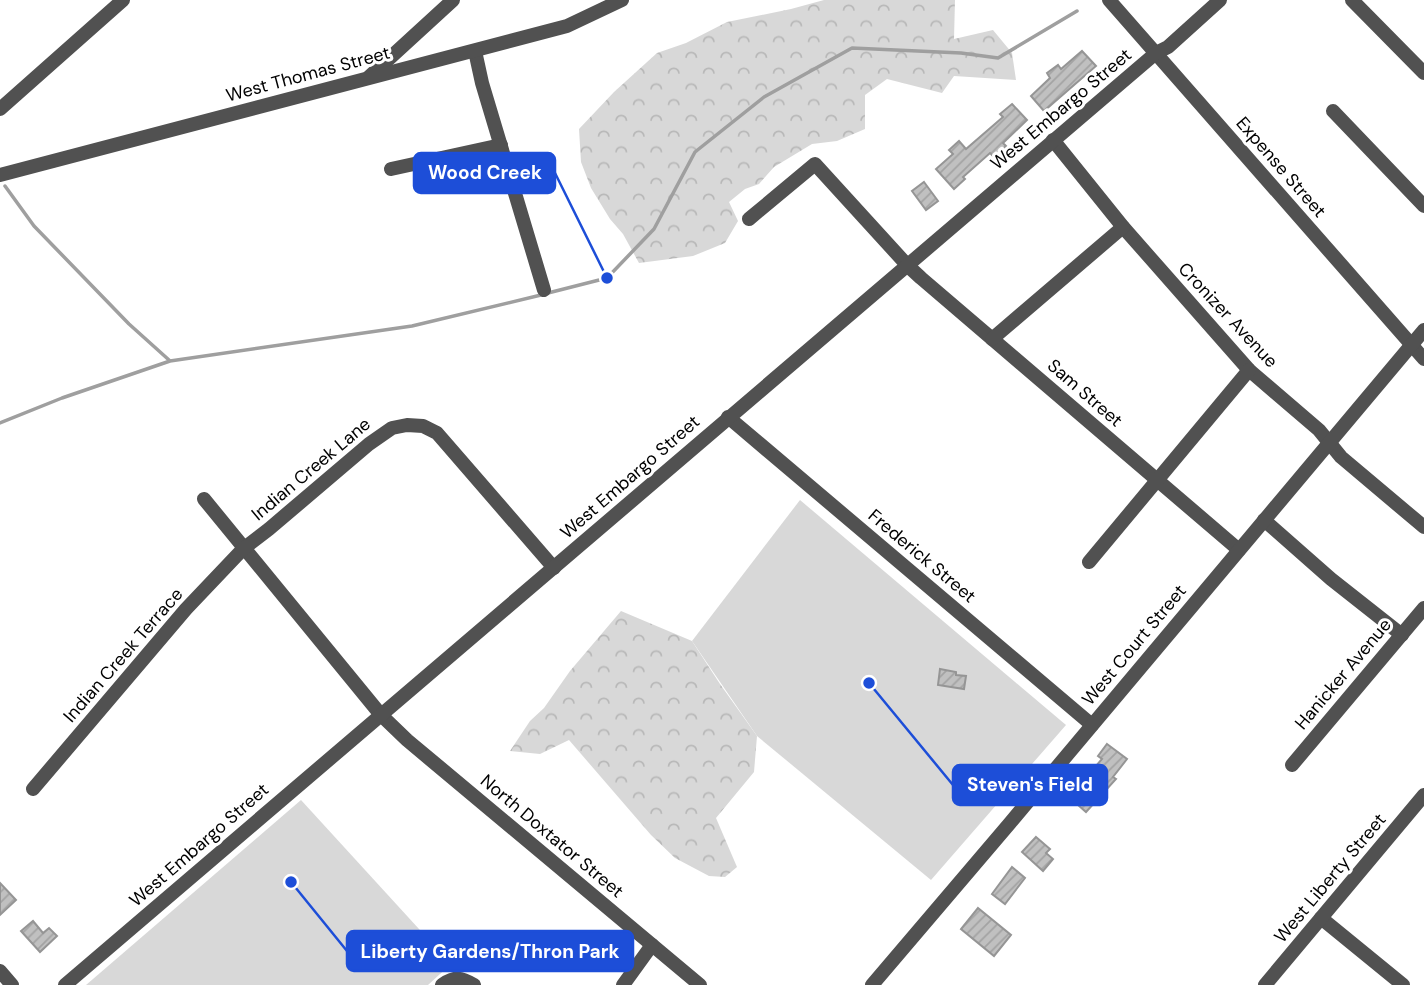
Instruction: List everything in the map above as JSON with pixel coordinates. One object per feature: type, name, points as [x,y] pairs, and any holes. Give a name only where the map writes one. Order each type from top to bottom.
[{"type":"street","points":[[0,109],[122,0]]},
{"type":"street","points":[[367,78],[453,0]]},
{"type":"street","name":"West Thomas Street","points":[[0,175],[567,26],[622,0]]},
{"type":"street","name":"Expense Street","points":[[1109,0],[1424,359]]},
{"type":"street","name":"West Embargo Street","points":[[65,985],[1220,0]]},
{"type":"street","points":[[1352,0],[1424,73]]},
{"type":"street","points":[[475,51],[544,290]]},
{"type":"street","points":[[1333,111],[1424,206]]},
{"type":"street","name":"Cronizer Avenue","points":[[1053,140],[1123,227],[1249,370],[1319,430],[1341,457],[1424,527]]},
{"type":"street","points":[[391,169],[501,145]]},
{"type":"street","name":"Sam Street","points":[[749,219],[815,164],[908,266],[1239,550]]},
{"type":"street","points":[[992,339],[1123,227]]},
{"type":"street","name":"West Court Street","points":[[872,985],[1424,330]]},
{"type":"street","points":[[1089,562],[1249,370]]},
{"type":"street","name":"Frederick Street","points":[[728,417],[1092,725]]},
{"type":"street","name":"Indian Creek Lane","points":[[243,549],[369,444],[392,428],[407,425],[423,426],[437,433],[554,568]]},
{"type":"street","points":[[204,499],[381,715]]},
{"type":"street","points":[[1264,520],[1331,579],[1402,635]]},
{"type":"street","name":"Indian Creek Terrace","points":[[33,789],[186,610],[243,549]]},
{"type":"street","name":"Hanicker Avenue","points":[[1292,765],[1424,608]]},
{"type":"street","name":"North Doxtator Street","points":[[381,715],[407,740],[700,985]]},
{"type":"street","name":"West Liberty Street","points":[[1265,985],[1424,795]]},
{"type":"street","points":[[1321,918],[1403,985]]},
{"type":"street","points":[[623,985],[652,945]]},
{"type":"street","points":[[0,971],[12,985]]},
{"type":"street","points":[[446,982],[463,978],[474,985]]},
{"type":"green space","points":[[824,0],[955,0],[954,39],[993,30],[1012,53],[1016,80],[954,76],[942,93],[887,79],[865,95],[865,129],[837,141],[812,144],[774,167],[759,184],[745,189],[729,202],[738,221],[725,243],[693,256],[639,263],[623,234],[610,219],[591,188],[581,162],[579,129],[657,53],[686,43],[727,22]]},
{"type":"green space","points":[[800,500],[1066,725],[931,880],[757,736],[692,641]]},
{"type":"green space","points":[[621,611],[692,641],[757,736],[754,772],[716,818],[737,867],[725,877],[709,876],[675,858],[651,835],[569,740],[540,754],[510,751],[530,721],[544,708],[570,671]]},
{"type":"green space","points":[[301,800],[451,964],[428,985],[86,985]]},
{"type":"building","points":[[1082,51],[1096,66],[1044,111],[1031,96],[1050,78],[1047,73],[1058,65],[1061,69]]},
{"type":"building","points":[[1012,104],[1027,120],[1003,143],[1006,146],[994,157],[990,153],[963,177],[965,179],[954,189],[936,169],[953,154],[949,150],[959,141],[966,149],[1003,117],[1000,114]]},
{"type":"building","points":[[924,182],[938,201],[926,210],[912,191]]},
{"type":"building","points":[[940,669],[966,676],[964,689],[938,685]]},
{"type":"building","points":[[1107,744],[1127,759],[1113,777],[1116,779],[1086,812],[1069,797],[1102,759],[1098,756]]},
{"type":"building","points":[[1036,837],[1050,849],[1046,853],[1053,859],[1043,871],[1022,852]]},
{"type":"building","points":[[1012,867],[1025,878],[1005,904],[992,894]]},
{"type":"building","points":[[0,883],[16,900],[0,915]]},
{"type":"building","points":[[978,908],[1011,935],[994,956],[961,929]]},
{"type":"building","points":[[33,921],[43,933],[49,928],[57,936],[40,952],[21,931]]},
{"type":"waterway","points":[[548,293],[607,278],[654,229],[695,152],[764,97],[852,48],[961,53],[998,58],[1077,11]]},
{"type":"waterway","points":[[5,186],[34,226],[129,324],[169,360]]},
{"type":"waterway","points":[[0,423],[62,398],[170,361],[412,326],[541,295]]},
{"type":"place","name":"Wood Creek","points":[[607,278]]},
{"type":"place","name":"Steven's Field","points":[[869,683]]},
{"type":"place","name":"Liberty Gardens/Thron Park","points":[[291,882]]}]
